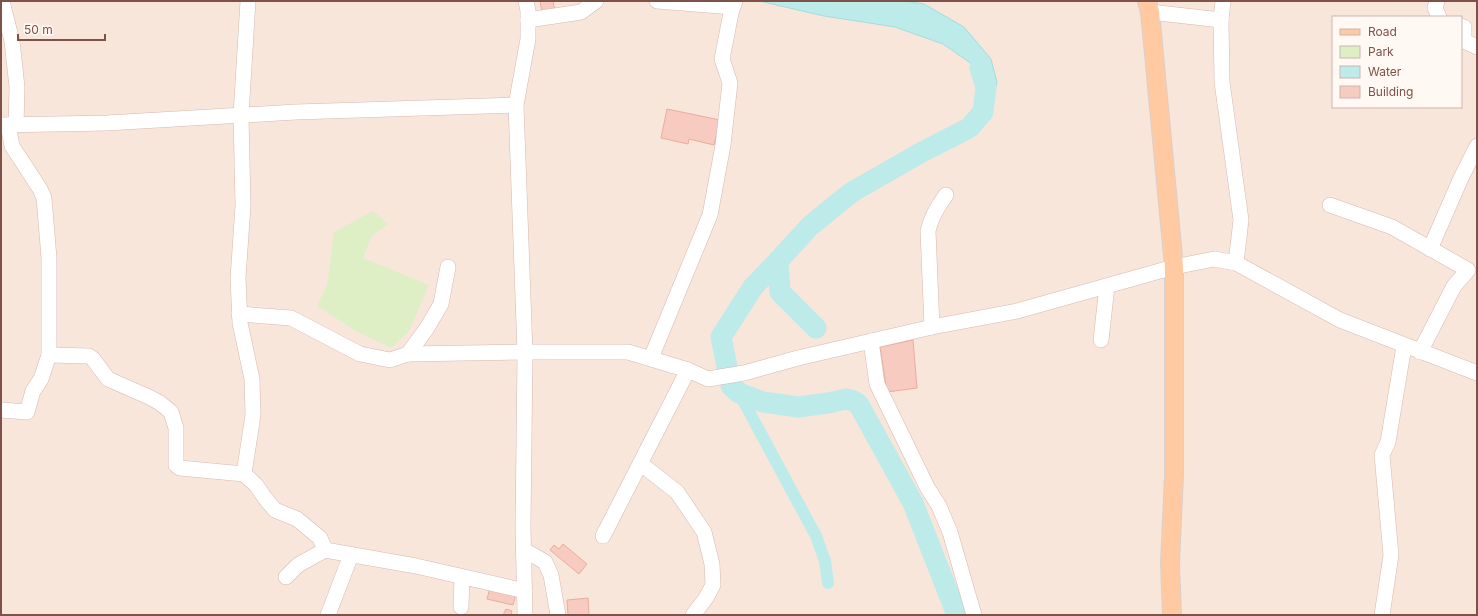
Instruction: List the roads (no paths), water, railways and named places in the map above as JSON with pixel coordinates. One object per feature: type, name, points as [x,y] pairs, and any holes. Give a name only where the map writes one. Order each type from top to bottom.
[{"type":"main road","points":[[1148,6],[1174,267],[1174,475],[1170,563],[1172,615]]},
{"type":"street","points":[[1,410],[26,412],[33,391],[41,379],[49,355],[49,258],[44,198],[40,189],[12,146],[8,125],[18,87],[12,41],[2,1]]},
{"type":"street","points":[[244,474],[253,415],[252,379],[239,314],[238,278],[243,206],[241,115],[248,1]]},
{"type":"street","points":[[525,615],[525,352],[516,105],[528,39],[526,1]]},
{"type":"street","points":[[528,20],[581,12],[596,1]]},
{"type":"street","points":[[651,358],[710,215],[723,145],[730,83],[722,59],[734,4],[656,1]]},
{"type":"street","points":[[1223,1],[1220,20],[1222,82],[1241,220],[1236,263]]},
{"type":"street","points":[[1436,1],[1435,8],[1439,16]]},
{"type":"street","points":[[1148,6],[1220,20]]},
{"type":"street","points":[[1462,26],[1464,27],[1464,41],[1477,47]]},
{"type":"street","points":[[8,125],[107,123],[296,112],[516,105]]},
{"type":"street","points":[[1430,249],[1461,178],[1477,146]]},
{"type":"street","points":[[932,326],[928,231],[931,219],[938,204],[946,195]]},
{"type":"street","points":[[1330,205],[1392,227],[1468,270],[1454,286],[1420,352]]},
{"type":"street","points":[[239,314],[291,318],[360,354],[390,360],[408,354],[628,352],[688,370],[708,379],[744,374],[798,358],[932,326],[1017,311],[1174,267],[1214,259],[1236,263],[1340,320],[1477,373]]},
{"type":"street","points":[[408,354],[427,328],[441,304],[448,267]]},
{"type":"street","points":[[1101,340],[1107,286]]},
{"type":"street","points":[[871,341],[877,384],[927,487],[939,506],[950,532],[974,615]]},
{"type":"street","points":[[1382,615],[1391,555],[1382,455],[1388,442],[1404,346]]},
{"type":"street","points":[[49,355],[89,356],[108,379],[160,403],[171,412],[176,428],[176,465],[180,468],[244,474],[256,485],[275,510],[297,519],[320,538],[325,550]]},
{"type":"street","points":[[603,536],[688,370]]},
{"type":"street","points":[[641,464],[677,492],[704,532],[712,564],[713,585],[706,598],[693,615]]},
{"type":"street","points":[[286,577],[298,565],[325,550],[416,566],[525,591]]},
{"type":"street","points":[[524,550],[545,562],[551,575],[558,615]]},
{"type":"street","points":[[328,615],[351,555]]},
{"type":"street","points":[[461,607],[462,577]]},
{"type":"water","points":[[759,1],[905,1],[924,4],[964,27],[991,59],[997,82],[992,100],[978,91],[972,64],[943,44],[895,27],[824,16]]},
{"type":"waterway","points":[[816,328],[780,292],[778,261],[810,226],[852,192],[922,152],[969,128],[983,112],[986,87],[980,68]]},
{"type":"waterway","points":[[778,261],[753,287],[721,337],[731,386],[739,393],[763,402],[798,407],[846,399],[854,401],[859,405],[913,503],[957,615]]},
{"type":"waterway","points":[[739,393],[816,536],[825,561],[828,583]]}]
